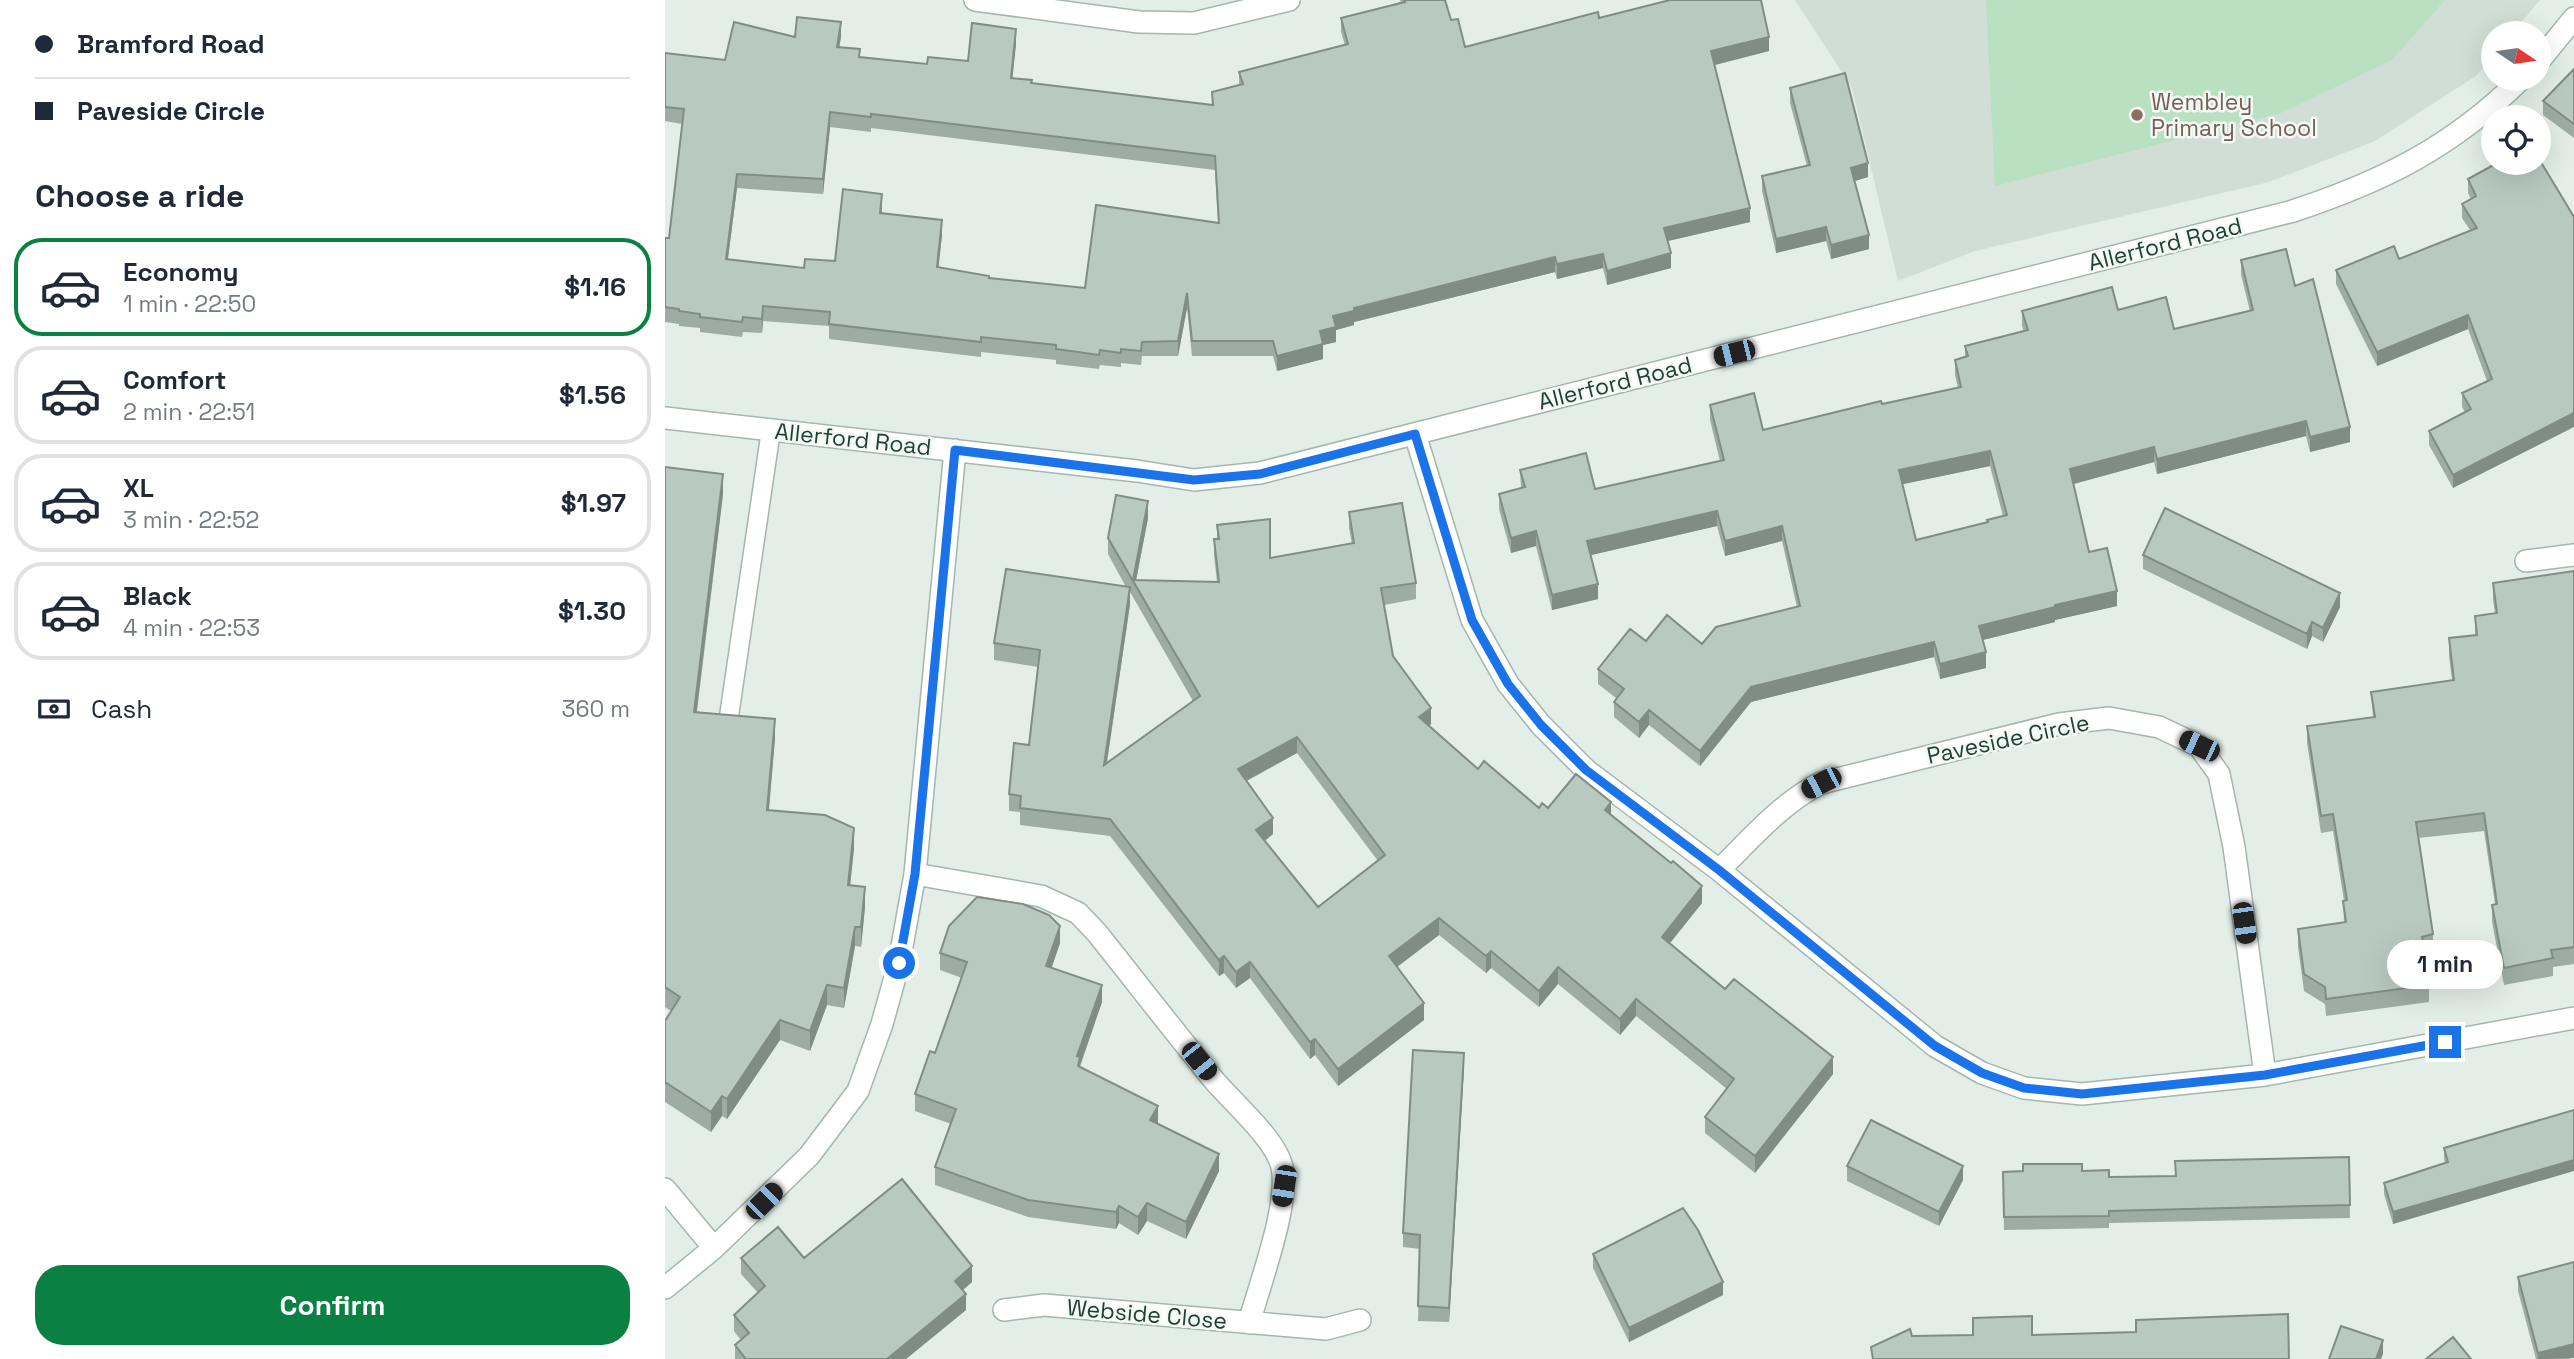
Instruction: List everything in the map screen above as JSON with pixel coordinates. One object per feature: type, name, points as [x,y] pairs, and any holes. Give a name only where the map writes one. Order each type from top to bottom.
[{"type":"street","points":[[975,0],[1139,22],[1194,23],[1289,0]]},
{"type":"street","points":[[2551,46],[2574,18]]},
{"type":"street","name":"Allerford Road","points":[[665,418],[1194,480],[1260,474],[2293,211],[2349,192],[2402,168],[2452,137],[2508,91]]},
{"type":"street","points":[[1415,434],[1472,620],[1508,684],[1541,725],[1586,770],[1719,870],[1935,1046],[1982,1073],[2024,1088],[2082,1094],[2265,1075],[2574,1018]]},
{"type":"street","points":[[665,1289],[713,1248],[809,1156],[858,1091],[882,1024],[899,963],[915,874],[955,450]]},
{"type":"street","points":[[2526,561],[2574,555]]},
{"type":"street","name":"Paveside Circle","points":[[1719,870],[1800,793],[1821,783],[2059,724],[2109,718],[2159,727],[2199,746],[2218,774],[2234,847],[2265,1075]]},
{"type":"street","name":"Webside Close","points":[[915,874],[1041,895],[1078,913],[1215,1081],[1275,1149],[1282,1166],[1282,1196],[1249,1322]]},
{"type":"street","points":[[665,1189],[713,1248]]},
{"type":"street","name":"Webside Close","points":[[1004,1310],[1044,1306],[1327,1329],[1360,1320]]},
{"type":"lane","points":[[728,723],[771,430]]},
{"type":"shaded area","name":"Wembley Primary School","points":[[1795,0],[2540,0],[2522,21],[2481,21],[2481,70],[2476,76],[2375,141],[2269,182],[1975,251],[1898,281],[1852,88]]},
{"type":"green space","points":[[1986,0],[2445,0],[2392,60],[2281,113],[1995,186]]},
{"type":"building","points":[[1404,0],[1445,0],[1451,20],[1458,19],[1465,47],[1598,12],[1599,18],[1670,0],[1761,0],[1769,37],[1711,51],[1750,208],[1664,228],[1671,253],[1607,271],[1603,254],[1557,264],[1555,257],[1354,308],[1354,311],[1333,316],[1336,327],[1320,331],[1323,344],[1277,356],[1273,341],[1192,341],[1187,293],[1178,341],[1142,342],[1141,351],[1121,349],[1121,353],[1100,350],[1099,355],[1056,349],[1056,345],[981,337],[981,342],[829,324],[830,312],[763,306],[762,319],[743,317],[742,322],[700,317],[700,314],[665,307],[665,238],[669,238],[684,109],[665,107],[665,53],[725,60],[734,22],[795,37],[797,17],[841,22],[837,47],[860,49],[859,57],[927,64],[928,57],[968,61],[972,23],[1016,29],[1011,78],[1032,80],[1031,83],[1213,105],[1212,92],[1243,84],[1239,72],[1348,44],[1341,18],[1405,2]],"holes":[[[830,112],[871,117],[871,114],[1215,156],[1219,223],[1096,205],[1085,288],[989,278],[937,267],[942,220],[880,213],[882,194],[843,189],[835,261],[805,259],[804,268],[726,259],[737,174],[823,179]]]},
{"type":"building","points":[[2574,69],[2574,124],[2543,101]]},
{"type":"building","points":[[1845,73],[1868,163],[1851,168],[1869,235],[1831,245],[1826,227],[1776,239],[1762,176],[1810,165],[1790,88]]},
{"type":"building","points":[[2481,172],[2481,175],[2549,175],[2574,217],[2574,413],[2453,475],[2429,431],[2471,409],[2462,393],[2492,379],[2468,315],[2377,352],[2336,270],[2394,246],[2399,259],[2477,228],[2462,204],[2476,196],[2468,179]]},
{"type":"building","points":[[2286,249],[2295,286],[2313,279],[2350,427],[2310,437],[2306,421],[2157,459],[2154,447],[2070,469],[2089,552],[2107,548],[2117,591],[1979,626],[1986,652],[1940,664],[1934,642],[1751,687],[1700,751],[1649,710],[1639,722],[1614,702],[1624,689],[1598,669],[1630,629],[1646,641],[1667,615],[1702,644],[1716,627],[1800,606],[1782,526],[1725,541],[1717,511],[1587,541],[1598,584],[1552,595],[1536,531],[1511,538],[1499,494],[1525,487],[1520,470],[1586,453],[1595,489],[1724,460],[1710,405],[1754,393],[1763,430],[1881,401],[1882,404],[1961,387],[1955,360],[1968,356],[1965,346],[2028,330],[2022,311],[2112,287],[2118,310],[2166,297],[2174,329],[2253,310],[2241,260]],"holes":[[[1990,451],[2007,515],[1916,540],[1899,470]]]},
{"type":"building","points":[[665,467],[723,474],[694,712],[775,719],[767,810],[825,815],[854,828],[848,885],[865,887],[861,927],[855,927],[844,988],[827,985],[810,1031],[780,1020],[727,1099],[722,1096],[711,1112],[665,1082],[665,1021],[680,997],[665,987]]},
{"type":"building","points":[[1116,495],[1148,501],[1133,580],[1219,582],[1214,539],[1219,539],[1217,525],[1270,519],[1270,558],[1354,543],[1349,512],[1402,503],[1416,583],[1381,588],[1393,656],[1431,708],[1419,717],[1478,769],[1484,761],[1539,808],[1542,803],[1548,808],[1576,774],[1611,802],[1605,810],[1702,886],[1662,937],[1725,989],[1734,979],[1833,1057],[1755,1156],[1705,1117],[1734,1079],[1636,999],[1620,1019],[1558,967],[1539,991],[1491,951],[1486,956],[1439,918],[1389,956],[1424,1003],[1338,1069],[1315,1039],[1310,1042],[1250,962],[1236,972],[1224,956],[1219,960],[1110,819],[1020,808],[1021,796],[1009,794],[1014,743],[1029,745],[1040,650],[994,643],[1006,569],[1130,587],[1104,765],[1200,696],[1108,538]],"holes":[[[1297,737],[1385,855],[1318,907],[1256,830],[1273,818],[1238,769]]]},
{"type":"building","points":[[2165,508],[2340,593],[2323,628],[2312,622],[2307,634],[2143,555]]},
{"type":"building","points":[[2574,571],[2574,947],[2551,950],[2553,958],[2504,968],[2492,905],[2497,904],[2484,813],[2416,822],[2433,934],[2422,937],[2429,985],[2326,999],[2325,987],[2304,974],[2298,929],[2346,922],[2343,901],[2347,900],[2333,814],[2321,816],[2307,726],[2375,717],[2371,692],[2454,680],[2449,638],[2477,635],[2475,616],[2497,613],[2493,583]]},
{"type":"building","points":[[977,897],[1023,904],[1049,915],[1060,926],[1046,966],[1102,985],[1077,1056],[1080,1057],[1078,1066],[1158,1106],[1150,1120],[1219,1154],[1186,1222],[1147,1203],[1138,1217],[1119,1206],[1116,1212],[1028,1200],[935,1167],[956,1109],[915,1094],[930,1051],[935,1053],[967,962],[940,953],[949,926]]},
{"type":"building","points":[[1413,1050],[1464,1053],[1449,1308],[1418,1306],[1420,1235],[1403,1233]]},
{"type":"building","points":[[2574,1110],[2574,1160],[2393,1212],[2384,1183],[2448,1162],[2444,1148]]},
{"type":"building","points":[[1871,1120],[1963,1166],[1939,1212],[1847,1166]]},
{"type":"building","points":[[2349,1157],[2350,1205],[2109,1211],[2109,1216],[2004,1217],[2003,1172],[2023,1171],[2023,1164],[2082,1164],[2082,1171],[2109,1170],[2109,1177],[2176,1176],[2175,1161]]},
{"type":"building","points":[[902,1179],[972,1266],[955,1281],[966,1294],[887,1359],[746,1359],[735,1345],[749,1333],[734,1315],[765,1286],[741,1258],[778,1227],[804,1258]]},
{"type":"building","points":[[1683,1208],[1698,1230],[1723,1282],[1629,1328],[1593,1254]]},
{"type":"building","points":[[2574,1262],[2574,1344],[2538,1353],[2518,1277]]},
{"type":"building","points":[[2288,1314],[2289,1359],[1873,1359],[1871,1347],[1910,1329],[1912,1336],[1973,1335],[1973,1318],[2032,1316],[2032,1335],[2136,1332],[2136,1320]]},
{"type":"building","points":[[2341,1326],[2383,1340],[2376,1359],[2329,1359]]},
{"type":"building","points":[[2453,1337],[2471,1359],[2426,1359]]},
{"type":"place","name":"Wembley Primary School","points":[[2137,115]]},
{"type":"route","points":[[899,963],[915,874],[955,450],[1194,480],[1260,474],[1415,434],[1472,620],[1508,684],[1541,725],[1586,770],[1719,870],[1935,1046],[1982,1073],[2024,1088],[2082,1094],[2265,1075],[2445,1042]]}]
